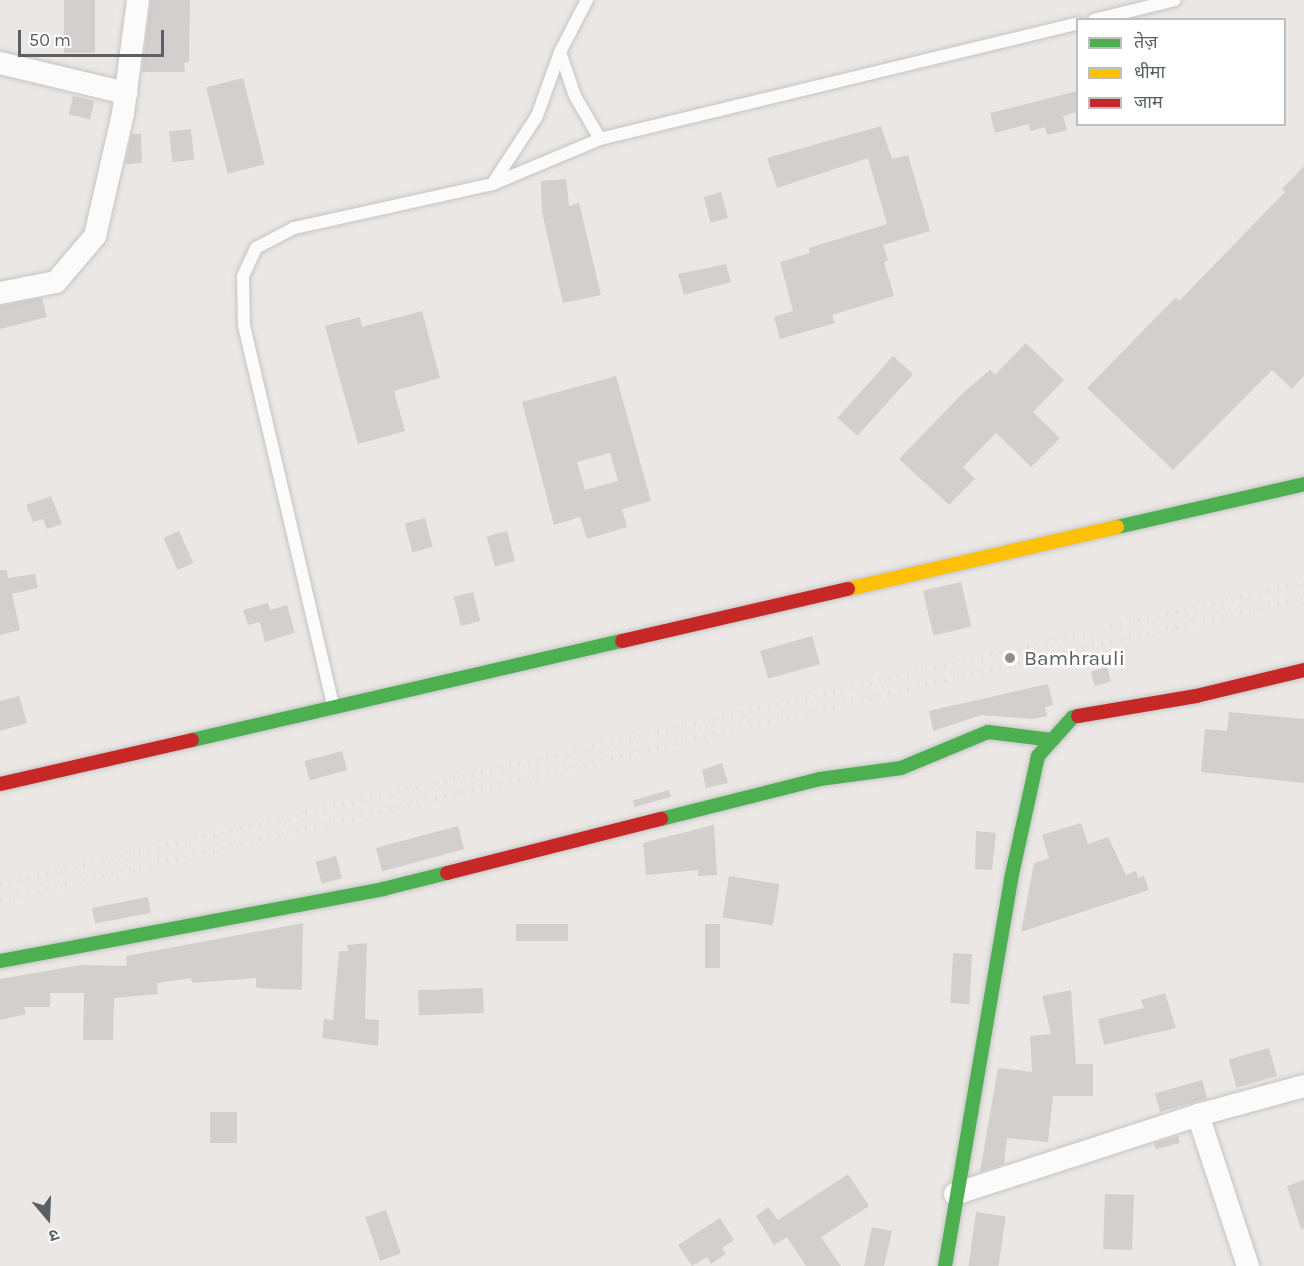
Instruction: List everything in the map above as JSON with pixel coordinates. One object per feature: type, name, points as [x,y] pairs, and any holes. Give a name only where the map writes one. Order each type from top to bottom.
[{"type":"street","points":[[0,293],[56,282],[95,236],[126,93],[138,0]]},
{"type":"street","points":[[0,63],[126,93]]},
{"type":"street","points":[[0,784],[333,705],[1304,484]]},
{"type":"street","points":[[945,1266],[955,1194],[1014,868],[1038,756],[1073,717],[1196,696],[1304,670]]},
{"type":"street","points":[[0,962],[383,889],[820,779],[901,768],[988,732],[1052,740]]},
{"type":"street","points":[[955,1194],[1198,1115],[1304,1086]]},
{"type":"street","points":[[1198,1115],[1248,1266]]},
{"type":"lane","points":[[492,184],[537,116],[560,52],[587,0]]},
{"type":"lane","points":[[1102,18],[1175,0]]},
{"type":"lane","points":[[333,705],[244,325],[243,276],[256,248],[294,228],[492,184],[600,139],[1076,23]]},
{"type":"lane","points":[[560,52],[575,96],[600,139]]},
{"type":"building","points":[[64,0],[95,0],[95,53],[64,53]]},
{"type":"building","points":[[151,0],[190,0],[189,62],[184,63],[185,72],[142,72]]},
{"type":"building","points":[[243,78],[265,164],[228,174],[206,87]]},
{"type":"building","points":[[1076,91],[1076,112],[1063,116],[1067,130],[1047,135],[1045,127],[1030,131],[1029,124],[995,133],[990,113]]},
{"type":"building","points":[[73,96],[94,101],[90,119],[69,115]]},
{"type":"building","points":[[881,126],[892,159],[908,155],[930,231],[883,245],[888,260],[884,262],[894,296],[832,315],[835,323],[780,339],[774,317],[793,311],[780,262],[810,253],[809,248],[887,224],[868,158],[777,188],[767,158]]},
{"type":"building","points":[[191,129],[194,160],[172,162],[169,131]]},
{"type":"building","points":[[132,134],[141,134],[142,163],[125,164]]},
{"type":"building","points":[[1304,166],[1304,376],[1292,389],[1272,370],[1173,470],[1087,388],[1176,297],[1179,301],[1285,192],[1282,189]]},
{"type":"building","points":[[566,179],[569,206],[579,203],[601,295],[563,303],[542,212],[541,181]]},
{"type":"building","points":[[721,192],[728,218],[711,223],[704,197]]},
{"type":"building","points":[[726,264],[731,282],[684,295],[678,274]]},
{"type":"building","points":[[42,298],[47,317],[0,329],[0,306]]},
{"type":"building","points":[[422,311],[440,378],[394,391],[405,431],[358,444],[325,326],[360,317],[362,327]]},
{"type":"building","points":[[1026,343],[1064,380],[1033,412],[1060,438],[1031,467],[996,433],[963,467],[975,479],[949,505],[899,459],[965,391],[990,370],[995,375]]},
{"type":"building","points":[[893,356],[913,374],[858,436],[837,418]]},
{"type":"building","points":[[616,376],[651,501],[622,509],[627,527],[587,539],[580,517],[554,525],[522,402]],"holes":[[[610,453],[618,481],[585,490],[577,462]]]},
{"type":"building","points":[[51,496],[62,524],[47,529],[43,519],[33,522],[26,505]]},
{"type":"building","points":[[425,518],[433,547],[412,552],[405,523]]},
{"type":"building","points":[[179,531],[193,563],[178,570],[163,538]]},
{"type":"building","points":[[507,531],[515,561],[495,566],[487,536]]},
{"type":"building","points":[[0,570],[7,570],[8,578],[35,574],[38,588],[12,594],[20,630],[0,635]]},
{"type":"building","points":[[961,582],[971,627],[933,636],[923,591]]},
{"type":"building","points":[[473,592],[480,621],[461,626],[454,597]]},
{"type":"building","points":[[268,603],[270,610],[287,605],[295,633],[265,642],[260,622],[248,625],[243,610]]},
{"type":"building","points":[[812,636],[820,664],[768,679],[760,651]]},
{"type":"building","points":[[1107,667],[1111,681],[1095,686],[1091,672]]},
{"type":"building","points":[[1048,684],[1053,705],[1045,707],[1047,716],[1034,719],[981,715],[933,731],[929,711]]},
{"type":"building","points":[[19,696],[27,723],[0,731],[0,701]]},
{"type":"building","points":[[1229,712],[1304,719],[1304,783],[1201,772],[1205,729],[1227,731]]},
{"type":"building","points":[[342,751],[347,770],[310,780],[304,761]]},
{"type":"building","points":[[722,763],[728,783],[706,788],[702,770]]},
{"type":"building","points":[[669,790],[671,797],[634,807],[632,800]]},
{"type":"building","points":[[1081,823],[1088,844],[1108,837],[1126,875],[1136,871],[1138,878],[1144,876],[1149,890],[1021,932],[1034,863],[1049,858],[1042,835]]},
{"type":"building","points":[[714,825],[717,875],[698,876],[698,870],[646,875],[643,843]]},
{"type":"building","points":[[458,826],[464,849],[382,871],[376,848]]},
{"type":"building","points":[[976,831],[996,833],[992,870],[975,869]]},
{"type":"building","points":[[336,856],[342,878],[322,884],[316,861]]},
{"type":"building","points":[[729,876],[779,884],[773,925],[722,917]]},
{"type":"building","points":[[148,897],[151,913],[95,924],[92,908]]},
{"type":"building","points":[[303,923],[302,990],[256,988],[256,978],[193,983],[190,978],[157,983],[158,994],[114,998],[113,1040],[83,1040],[84,993],[50,993],[50,1007],[24,1007],[26,1014],[0,1020],[0,979],[81,965],[127,966],[126,956]]},
{"type":"building","points":[[516,924],[568,924],[568,941],[516,941]]},
{"type":"building","points":[[705,924],[720,924],[720,968],[705,968]]},
{"type":"building","points":[[367,943],[365,1019],[379,1020],[378,1046],[322,1038],[324,1019],[333,1020],[339,951],[348,951],[347,945]]},
{"type":"building","points":[[953,953],[972,954],[969,1004],[950,1003]]},
{"type":"building","points":[[483,988],[484,1013],[419,1015],[418,990]]},
{"type":"building","points":[[1071,990],[1076,1064],[1093,1064],[1093,1096],[1053,1096],[1048,1142],[1007,1138],[1004,1164],[980,1172],[998,1068],[1032,1072],[1030,1036],[1051,1034],[1042,996]]},
{"type":"building","points":[[1165,993],[1176,1028],[1104,1045],[1098,1019],[1144,1008],[1141,1000]]},
{"type":"building","points":[[1269,1048],[1277,1076],[1237,1087],[1229,1060]]},
{"type":"building","points":[[1202,1080],[1207,1098],[1160,1112],[1155,1094]]},
{"type":"building","points":[[210,1112],[237,1112],[237,1143],[210,1143]]},
{"type":"building","points":[[1178,1136],[1180,1143],[1156,1150],[1154,1143]]},
{"type":"building","points":[[848,1174],[869,1206],[821,1237],[841,1266],[806,1266],[787,1237],[774,1245],[756,1216],[768,1207],[778,1220]]},
{"type":"building","points":[[1304,1180],[1304,1228],[1301,1229],[1287,1186]]},
{"type":"building","points":[[1105,1194],[1134,1195],[1132,1250],[1103,1249]]},
{"type":"building","points":[[386,1210],[401,1253],[380,1261],[365,1217]]},
{"type":"building","points":[[976,1212],[1006,1216],[999,1266],[968,1266]]},
{"type":"building","points":[[720,1218],[734,1240],[722,1248],[726,1254],[711,1264],[707,1257],[692,1266],[678,1245]]},
{"type":"building","points":[[872,1227],[892,1231],[884,1266],[864,1266]]},
{"type":"railway","points":[[0,884],[1304,582]]},
{"type":"railway","points":[[0,899],[1304,597]]},
{"type":"traffic: fast","points":[[1117,527],[1304,484]]},
{"type":"traffic: fast","points":[[192,740],[622,641]]},
{"type":"traffic: fast","points":[[945,1266],[1011,879],[1038,756],[1073,717],[1078,716]]},
{"type":"traffic: fast","points":[[661,819],[820,779],[901,768],[988,732],[1052,740]]},
{"type":"traffic: fast","points":[[0,961],[383,889],[447,873]]},
{"type":"traffic: slow","points":[[848,589],[1117,527]]},
{"type":"traffic: jam","points":[[622,641],[848,589]]},
{"type":"traffic: jam","points":[[1078,716],[1196,696],[1304,670]]},
{"type":"traffic: jam","points":[[0,784],[192,740]]},
{"type":"traffic: jam","points":[[447,873],[661,819]]},
{"type":"place","name":"Bamhrauli","points":[[1010,658]]}]
